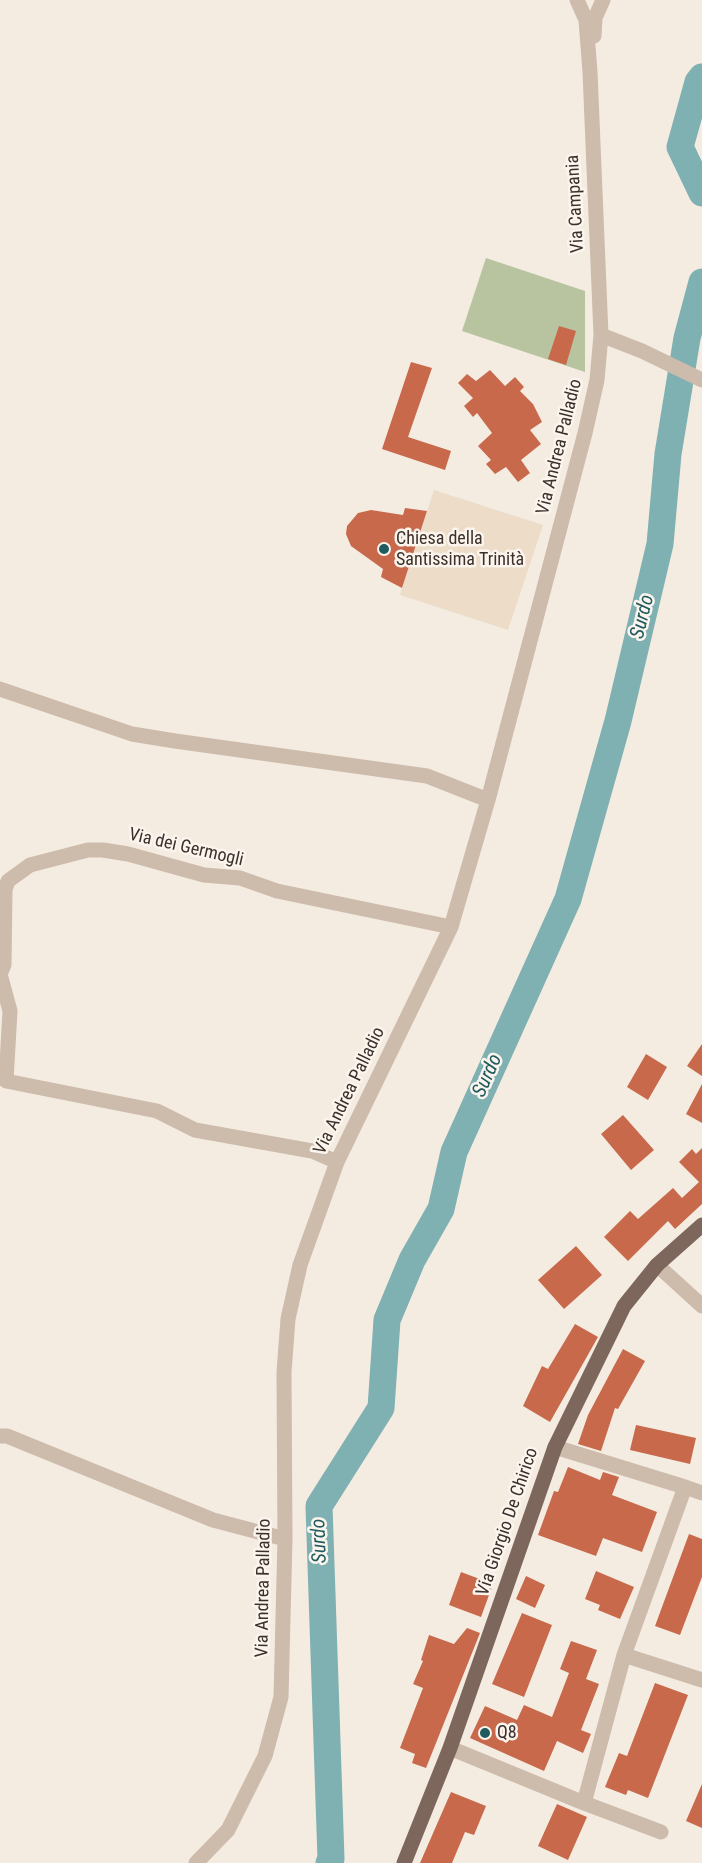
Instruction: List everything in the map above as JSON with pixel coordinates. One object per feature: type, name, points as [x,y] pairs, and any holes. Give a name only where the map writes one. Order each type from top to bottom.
[{"type":"main road","name":"Via Giorgio De Chirico","points":[[404,1863],[450,1748],[555,1447],[624,1306],[657,1265],[702,1225]]},
{"type":"street","name":"Via Campania","points":[[577,0],[586,20],[590,72],[601,335]]},
{"type":"street","name":"Via Campania","points":[[590,72],[596,18],[603,0]]},
{"type":"street","points":[[601,335],[642,351],[702,380]]},
{"type":"street","name":"Via Andrea Palladio","points":[[196,1863],[228,1830],[265,1756],[281,1697],[285,1539],[284,1372],[288,1319],[300,1265],[337,1162],[451,927],[488,800],[585,433],[597,380],[601,335]]},
{"type":"street","points":[[0,689],[132,734],[427,776],[488,800]]},
{"type":"street","name":"Via dei Germogli","points":[[0,974],[4,965],[5,890],[8,881],[30,865],[88,850],[128,854],[204,875],[240,878],[277,891],[451,927]]},
{"type":"street","points":[[0,974],[10,1011],[6,1081],[157,1111],[195,1130],[312,1151],[337,1162]]},
{"type":"street","points":[[657,1265],[702,1306]]},
{"type":"street","points":[[0,1436],[8,1436],[213,1520],[285,1539]]},
{"type":"street","points":[[555,1447],[702,1492]]},
{"type":"street","points":[[584,1803],[624,1655],[685,1487]]},
{"type":"street","points":[[624,1655],[702,1680]]},
{"type":"street","points":[[450,1748],[661,1832]]},
{"type":"green space","points":[[486,258],[585,291],[585,372],[462,331]]},
{"type":"shaded area","points":[[434,490],[543,525],[508,630],[400,595]]},
{"type":"building","points":[[559,326],[576,331],[566,365],[548,359]]},
{"type":"building","points":[[411,362],[432,368],[408,437],[451,451],[445,470],[382,449]]},
{"type":"building","points":[[490,370],[505,386],[515,377],[524,387],[520,391],[533,404],[542,422],[530,430],[541,444],[521,460],[530,473],[518,482],[506,467],[495,474],[486,464],[491,460],[478,446],[492,433],[477,413],[473,417],[464,406],[473,398],[458,383],[467,374],[476,381]]},
{"type":"building","name":"Chiesa della Santissima Trinità","points":[[405,508],[427,511],[402,588],[381,577],[383,569],[351,546],[346,534],[347,526],[358,513],[371,510],[403,515]]},
{"type":"building","points":[[702,1044],[702,1076],[687,1066]]},
{"type":"building","points":[[646,1054],[667,1067],[648,1100],[627,1087]]},
{"type":"building","points":[[702,1084],[702,1123],[686,1114]]},
{"type":"building","points":[[623,1115],[654,1150],[631,1170],[601,1134]]},
{"type":"building","points":[[702,1148],[702,1204],[675,1229],[668,1221],[628,1261],[604,1237],[630,1211],[638,1219],[673,1188],[682,1198],[699,1182],[679,1162],[692,1149],[696,1154]]},
{"type":"building","points":[[576,1246],[602,1275],[564,1309],[538,1280]]},
{"type":"building","points":[[575,1324],[598,1337],[550,1422],[523,1406],[542,1366],[548,1369]]},
{"type":"building","points":[[623,1349],[645,1361],[618,1409],[615,1408],[601,1451],[578,1444],[588,1415]]},
{"type":"building","points":[[636,1425],[696,1438],[690,1464],[630,1450]]},
{"type":"building","points":[[568,1467],[600,1480],[603,1472],[619,1477],[612,1495],[657,1512],[642,1552],[603,1538],[596,1556],[538,1535],[554,1491],[558,1492]]},
{"type":"building","points":[[689,1534],[702,1539],[702,1577],[680,1635],[655,1626]]},
{"type":"building","points":[[596,1571],[634,1587],[620,1619],[598,1610],[600,1605],[585,1599]]},
{"type":"building","points":[[461,1572],[493,1584],[481,1617],[449,1605]]},
{"type":"building","points":[[526,1576],[545,1585],[535,1608],[516,1599]]},
{"type":"building","points":[[522,1613],[552,1625],[524,1697],[492,1684]]},
{"type":"building","points":[[467,1628],[480,1633],[426,1768],[412,1763],[415,1754],[400,1748],[423,1688],[413,1684],[423,1661],[421,1660],[429,1635],[454,1644]]},
{"type":"building","points":[[571,1641],[597,1650],[586,1679],[599,1684],[581,1730],[591,1734],[583,1753],[557,1741],[544,1771],[470,1738],[485,1706],[517,1720],[524,1705],[552,1717],[569,1673],[560,1669]]},
{"type":"building","points":[[655,1683],[688,1695],[648,1798],[628,1790],[626,1795],[605,1787],[619,1753],[627,1756]]},
{"type":"building","points":[[702,1784],[702,1828],[686,1821]]},
{"type":"building","points":[[451,1792],[486,1806],[474,1835],[465,1832],[452,1863],[420,1863]]},
{"type":"building","points":[[557,1804],[587,1817],[568,1860],[538,1846]]},
{"type":"waterway","name":"Surdo","points":[[702,77],[698,82],[680,147],[702,193]]},
{"type":"waterway","name":"Surdo","points":[[329,1863],[331,1859],[319,1506],[381,1408],[387,1320],[412,1260],[441,1209],[454,1152],[568,899],[618,721],[660,544],[668,454],[687,338],[702,282]]},
{"type":"place","name":"Chiesa della Santissima Trinità","points":[[384,549]]},
{"type":"place","name":"Q8","points":[[485,1733]]}]
